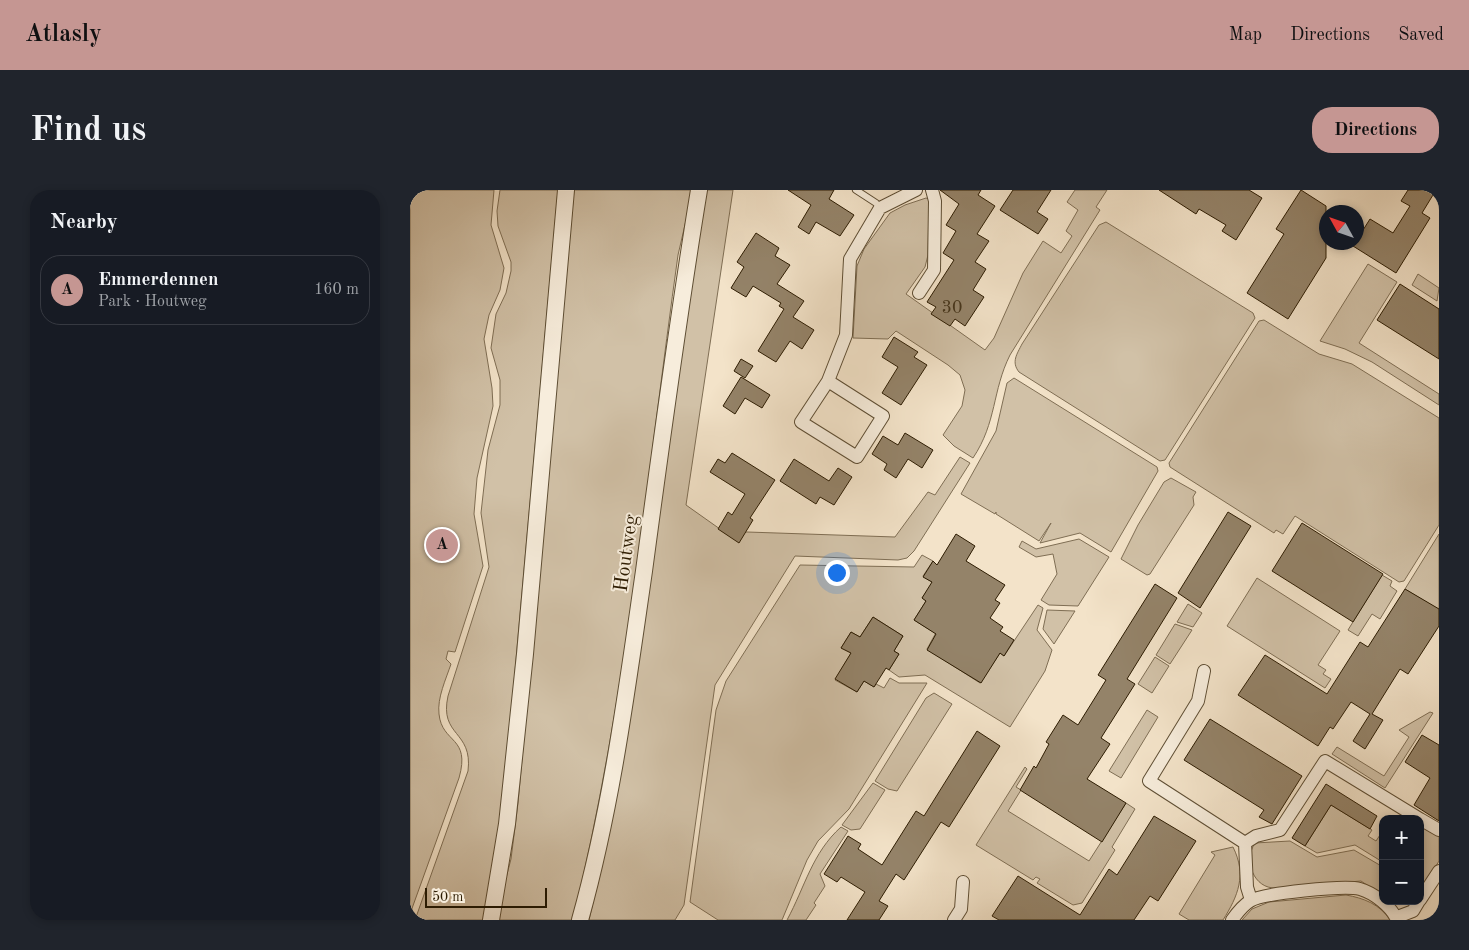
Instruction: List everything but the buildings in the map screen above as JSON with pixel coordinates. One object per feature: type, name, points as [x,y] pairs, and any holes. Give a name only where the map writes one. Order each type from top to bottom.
[{"type":"street","points":[[491,920],[507,824],[525,654],[566,190]]},
{"type":"street","name":"Houtweg","points":[[580,920],[610,791],[628,686],[675,342],[698,190]]},
{"type":"street","points":[[828,381],[883,416],[857,457],[801,422],[828,381],[846,335],[850,259],[880,208],[916,190]]},
{"type":"street","points":[[919,293],[934,270],[935,209],[932,190]]},
{"type":"street","points":[[1204,671],[1198,701],[1149,781],[1245,843]]},
{"type":"street","points":[[1245,843],[1256,836],[1280,830],[1325,761],[1413,815]]},
{"type":"street","points":[[1424,821],[1439,830]]},
{"type":"street","points":[[1245,843],[1247,887],[1251,900]]},
{"type":"street","points":[[1424,895],[1439,871]]},
{"type":"street","points":[[954,920],[961,909],[963,882]]},
{"type":"street","points":[[1232,920],[1240,909],[1251,900],[1270,894],[1360,889],[1387,904],[1397,919],[1413,911],[1417,905]]},
{"type":"lane","points":[[856,190],[876,202],[880,208]]},
{"type":"shaded area","points":[[410,190],[494,190],[491,225],[504,268],[500,290],[489,315],[484,339],[493,406],[477,478],[474,514],[483,566],[455,652],[448,651],[446,659],[451,664],[439,702],[441,724],[459,747],[462,764],[459,778],[410,914]]},
{"type":"shaded area","points":[[500,190],[558,190],[504,794],[485,920],[415,920],[468,771],[466,748],[452,727],[446,709],[448,696],[489,567],[481,513],[488,450],[500,405],[500,380],[491,348],[496,314],[506,293],[511,271],[511,262],[498,226],[497,211]]},
{"type":"shaded area","points":[[574,190],[693,190],[678,255],[634,589],[621,672],[591,838],[573,920],[495,920],[511,859],[518,803]]},
{"type":"shaded area","points":[[703,190],[733,190],[686,505],[727,534],[747,532],[895,537],[928,492],[935,495],[960,457],[970,463],[914,551],[907,558],[898,560],[795,556],[715,685],[684,905],[675,920],[589,920],[609,832]]},
{"type":"shaded area","points":[[1075,190],[1107,190],[1096,207],[1100,210],[1010,355],[1000,381],[991,419],[981,445],[973,458],[954,446],[943,435],[962,406],[965,390],[960,375],[896,331],[888,339],[853,338],[857,266],[864,249],[890,213],[905,205],[926,198],[929,199],[928,255],[925,267],[906,294],[985,350],[994,338],[1023,273],[1043,241],[1061,253],[1072,236],[1066,231],[1078,210],[1067,202]]},
{"type":"shaded area","points":[[1106,222],[1253,313],[1255,318],[1165,460],[1160,461],[1019,372],[1015,365],[1018,351],[1022,344],[1099,225]]},
{"type":"shaded area","points":[[1368,264],[1397,282],[1359,343],[1439,394],[1439,405],[1372,362],[1345,349],[1320,341]]},
{"type":"shaded area","points":[[1418,274],[1439,288],[1437,301],[1412,285]]},
{"type":"shaded area","points":[[1264,320],[1319,354],[1352,364],[1439,418],[1439,525],[1404,581],[1399,582],[1295,516],[1283,534],[1276,530],[1274,533],[1170,467],[1169,463],[1259,321]]},
{"type":"shaded area","points":[[1014,378],[1157,467],[1158,471],[1111,552],[1080,533],[1040,543],[1051,523],[1039,541],[996,514],[996,512],[995,514],[961,494],[996,431],[1007,383]]},
{"type":"shaded area","points":[[1171,478],[1196,492],[1193,497],[1194,505],[1150,574],[1147,575],[1121,559],[1138,525],[1164,482]]},
{"type":"shaded area","points":[[1439,534],[1439,610],[1405,589]]},
{"type":"shaded area","points":[[1079,539],[1109,557],[1078,606],[1049,605],[1041,600],[1057,574],[1053,554],[1036,557],[1019,547],[1022,541],[1036,549]]},
{"type":"shaded area","points":[[922,555],[933,561],[923,576],[933,583],[922,598],[926,601],[914,620],[935,633],[944,618],[927,649],[980,683],[1000,653],[1004,656],[1038,605],[1043,608],[1037,630],[1052,650],[1045,671],[1010,727],[925,675],[899,677],[889,670],[899,654],[894,651],[903,636],[873,617],[860,637],[851,632],[841,648],[851,653],[835,680],[857,692],[864,681],[874,687],[876,684],[884,688],[890,678],[899,683],[927,683],[849,809],[818,841],[807,860],[782,920],[718,920],[690,902],[716,710],[726,681],[800,565],[914,567]]},
{"type":"shaded area","points":[[1382,575],[1392,581],[1390,586],[1397,591],[1380,619],[1372,614],[1358,636],[1348,630]]},
{"type":"shaded area","points":[[1257,578],[1340,631],[1318,665],[1326,670],[1323,674],[1331,679],[1325,688],[1227,626]]},
{"type":"shaded area","points":[[1188,604],[1202,613],[1193,627],[1177,622]]},
{"type":"shaded area","points":[[1047,610],[1075,611],[1054,644],[1043,629]]},
{"type":"shaded area","points":[[1175,624],[1192,630],[1170,664],[1156,655]]},
{"type":"shaded area","points":[[1155,657],[1169,666],[1152,693],[1138,684]]},
{"type":"shaded area","points":[[934,693],[952,704],[897,791],[888,789],[875,781],[926,698]]},
{"type":"shaded area","points":[[1147,710],[1158,717],[1121,778],[1109,771]]},
{"type":"shaded area","points":[[1430,712],[1433,713],[1385,788],[1332,754],[1337,747],[1384,776],[1409,737],[1399,730]]},
{"type":"shaded area","points":[[1025,767],[1027,769],[1016,787],[1021,790],[1008,811],[1089,861],[1126,803],[1135,809],[1112,847],[1115,850],[1082,903],[1073,905],[1037,883],[1040,879],[1036,877],[1033,880],[976,845]]},
{"type":"shaded area","points":[[873,783],[885,790],[860,829],[851,830],[842,825]]},
{"type":"shaded area","points":[[1331,805],[1372,830],[1368,836],[1376,841],[1379,836],[1379,860],[1355,845],[1317,853],[1305,846]]},
{"type":"shaded area","points":[[841,827],[848,831],[820,874],[825,886],[814,903],[816,905],[806,920],[787,920],[816,859],[831,837]]},
{"type":"shaded area","points":[[1424,827],[1439,836],[1439,861],[1424,885]]},
{"type":"shaded area","points":[[1290,841],[1317,857],[1354,850],[1379,865],[1379,893],[1361,881],[1276,888],[1268,887],[1262,884],[1253,873],[1250,858],[1255,843]]},
{"type":"shaded area","points":[[1233,847],[1239,867],[1239,885],[1233,902],[1223,920],[1189,920],[1179,914],[1215,855],[1211,852]]},
{"type":"shaded area","points":[[1346,895],[1371,903],[1386,914],[1390,920],[1242,920],[1252,909],[1269,902]]},
{"type":"place","name":"Emmerdennen","points":[[442,545]]}]
